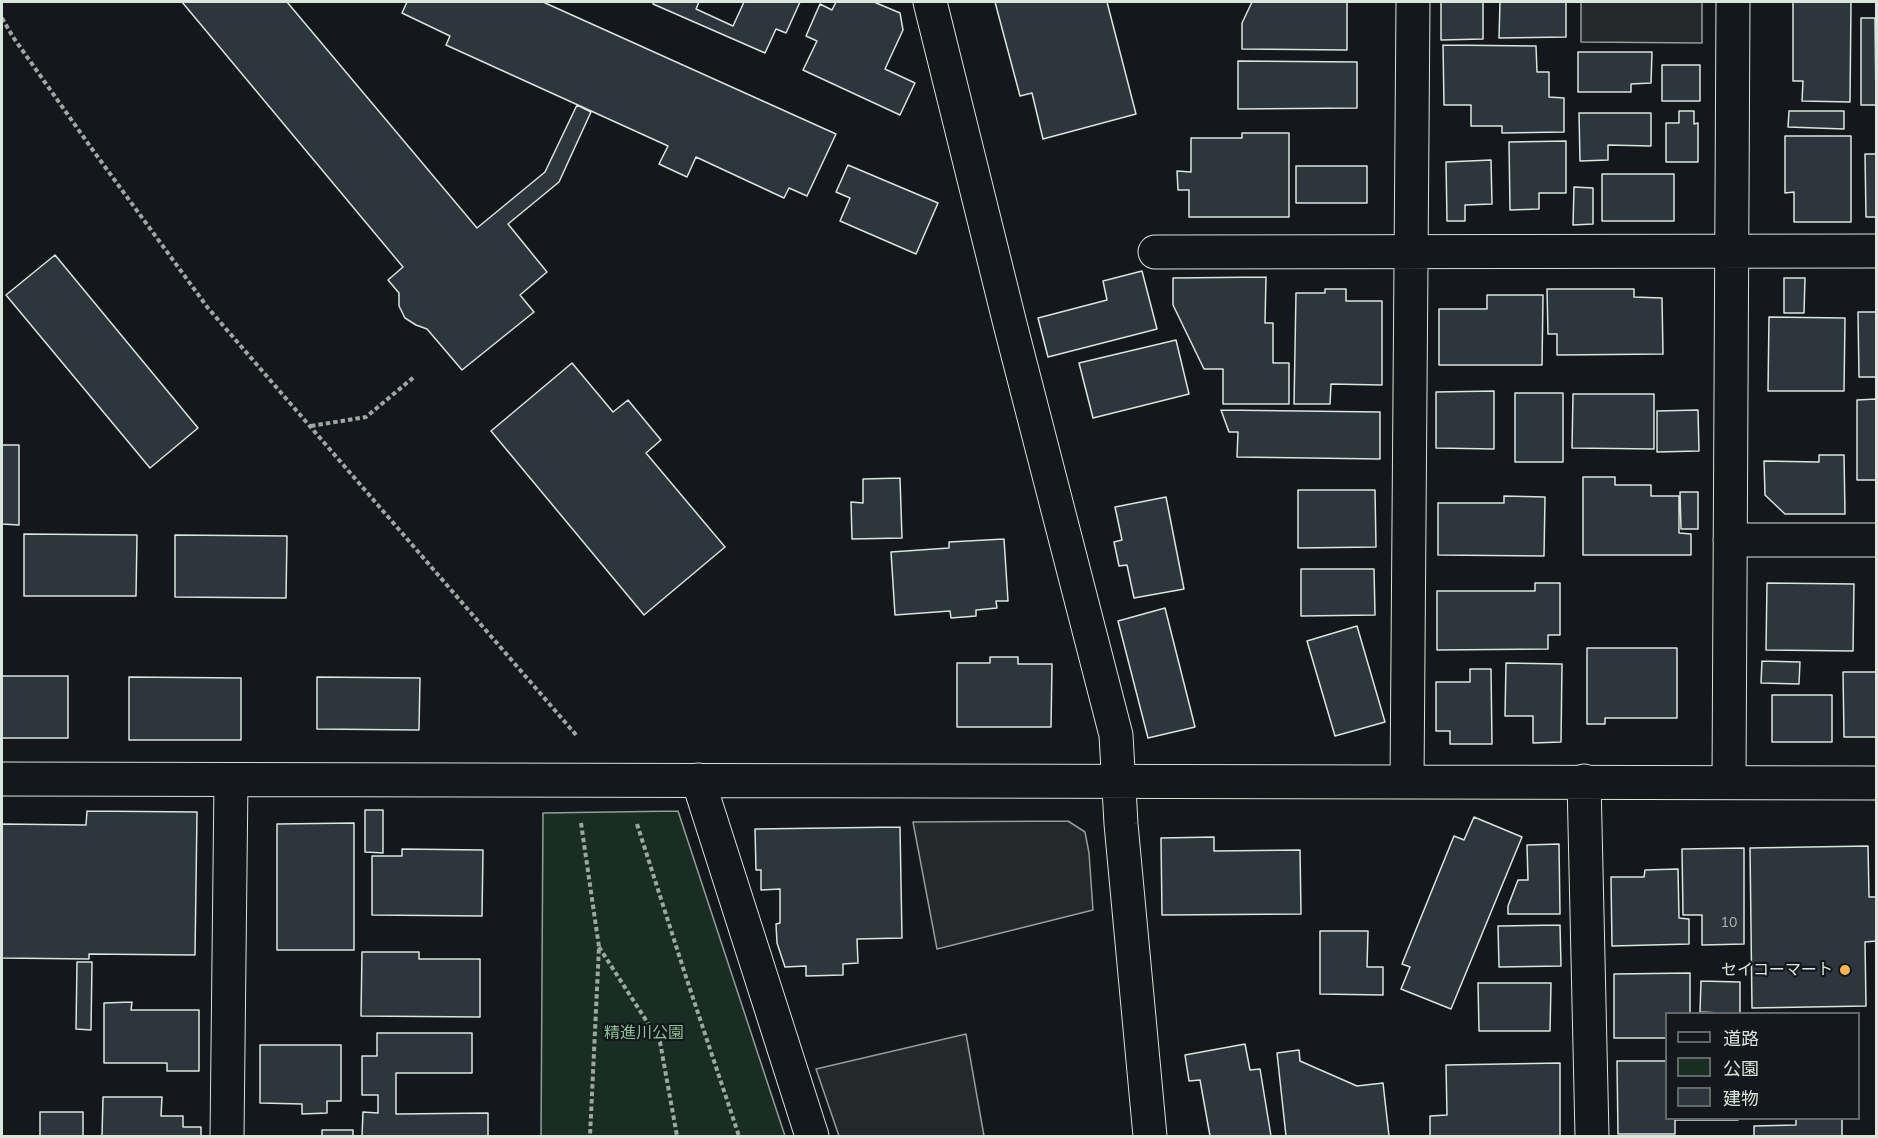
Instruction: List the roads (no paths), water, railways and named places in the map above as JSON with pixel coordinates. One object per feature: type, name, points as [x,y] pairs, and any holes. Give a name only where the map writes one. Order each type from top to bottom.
[{"type":"street","points":[[930,2],[1116,735],[1150,1137]]},
{"type":"street","points":[[1407,782],[1413,2]]},
{"type":"street","points":[[1729,782],[1733,2]]},
{"type":"street","points":[[1155,252],[1876,251]]},
{"type":"street","points":[[1730,540],[1876,540]]},
{"type":"street","points":[[2,778],[1876,783]]},
{"type":"street","points":[[227,1137],[231,780]]},
{"type":"street","points":[[698,780],[812,1137]]},
{"type":"street","points":[[1584,781],[1592,1137]]},
{"type":"place","name":"セイコーマート","points":[[1845,970]]},
{"type":"park label","name":"精進川公園","points":[[644,1033]]}]
